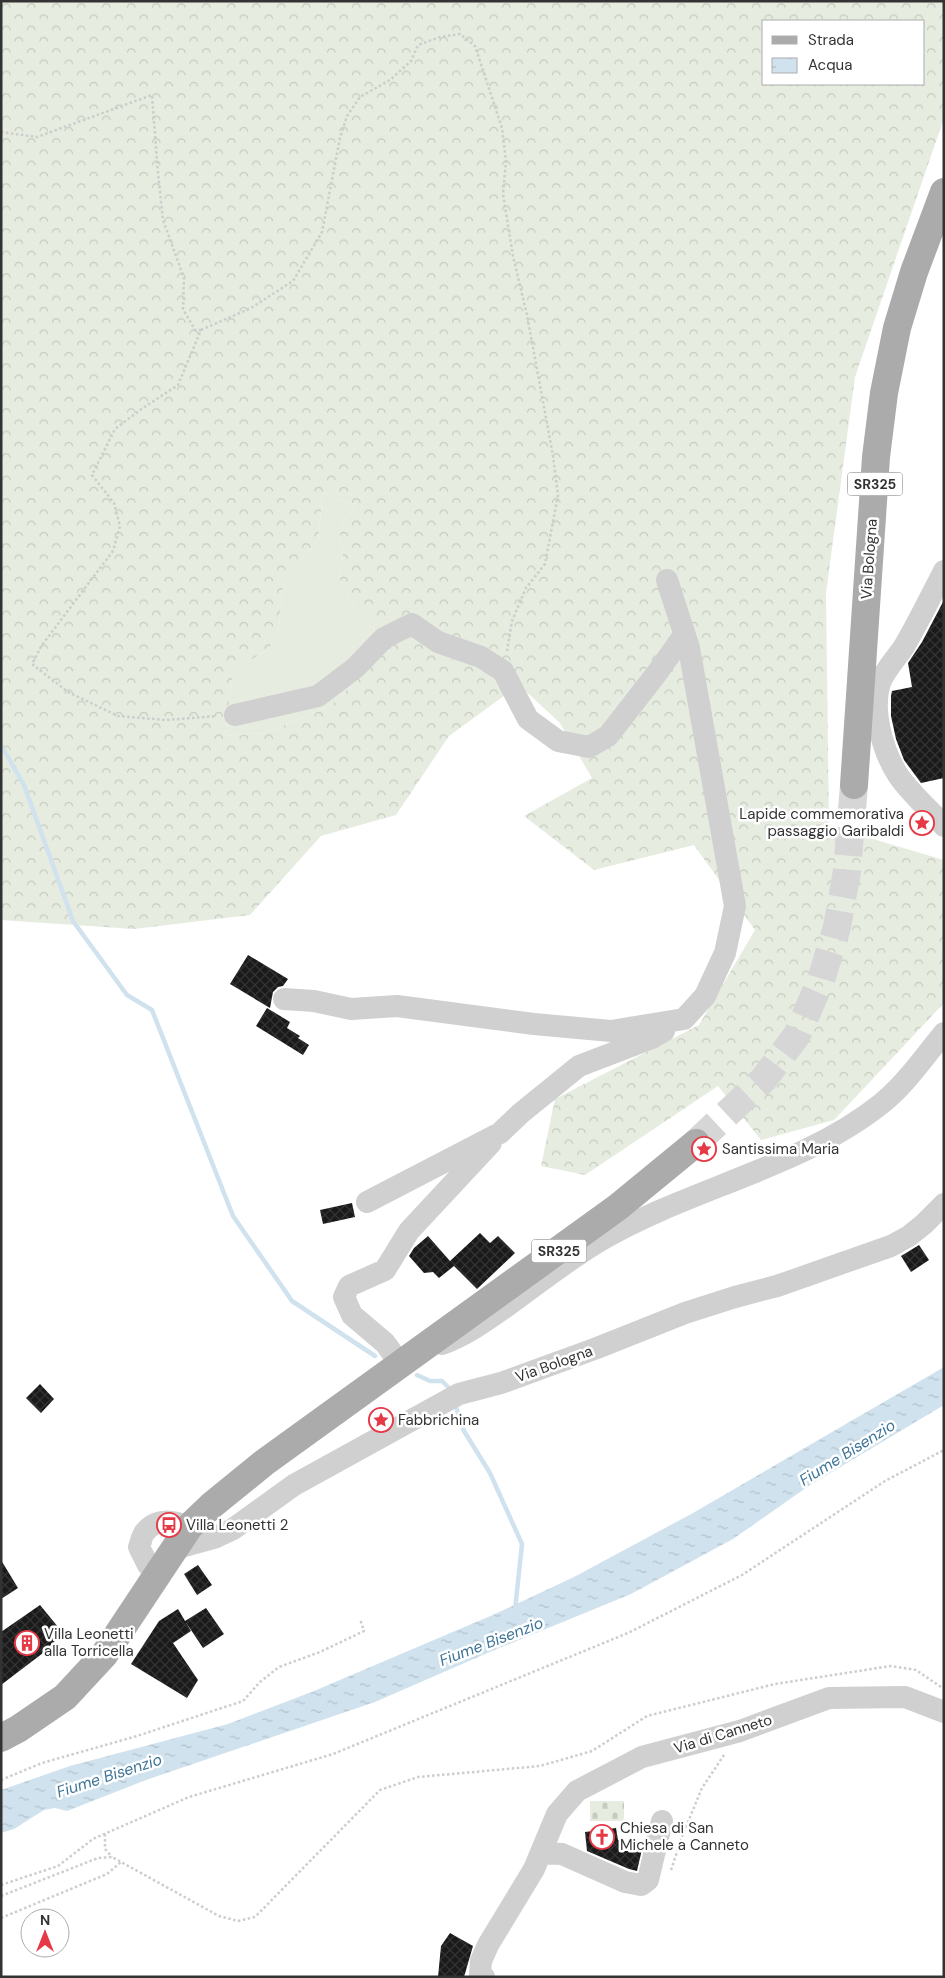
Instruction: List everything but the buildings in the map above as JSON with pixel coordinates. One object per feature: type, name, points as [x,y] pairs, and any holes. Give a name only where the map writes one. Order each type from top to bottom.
[{"type":"main road","name":"Via Bologna","points":[[854,785],[876,457],[884,393],[897,328],[914,272],[944,192]]},
{"type":"main road","name":"SR325","points":[[1,1738],[18,1729],[65,1697],[104,1655],[189,1526],[212,1505],[265,1462],[618,1207],[696,1143]]},
{"type":"street","points":[[944,571],[904,646],[880,684],[877,703],[886,752],[898,775],[944,826]]},
{"type":"street","points":[[667,580],[689,648],[735,906],[725,953],[705,996],[684,1019],[652,1038],[579,1066],[521,1113],[500,1133],[409,1230],[385,1270],[349,1286],[344,1297],[352,1315],[385,1343],[409,1359],[453,1340],[477,1328],[601,1240],[631,1223],[757,1171],[828,1139],[883,1102],[908,1078],[942,1039]]},
{"type":"street","points":[[235,714],[318,696],[354,668],[384,638],[412,624],[438,642],[481,657],[503,671],[528,719],[558,741],[589,747],[608,736],[658,673],[684,634]]},
{"type":"street","points":[[284,999],[314,1001],[351,1009],[398,1006],[534,1024],[611,1031],[684,1019]]},
{"type":"street","points":[[367,1202],[500,1133]]},
{"type":"street","name":"Via Bologna","points":[[174,1549],[214,1538],[233,1529],[294,1485],[459,1394],[501,1383],[597,1348],[685,1312],[777,1286],[891,1246],[909,1236],[944,1204]]},
{"type":"street","points":[[157,1575],[148,1565],[139,1547],[144,1532],[156,1524],[171,1520],[189,1526]]},
{"type":"street","name":"Via di Canneto","points":[[484,1977],[480,1974],[480,1961],[488,1945],[534,1869],[557,1814],[577,1791],[642,1758],[740,1731],[829,1698],[905,1697],[944,1712]]},
{"type":"street","points":[[541,1853],[562,1854],[625,1882],[641,1885],[648,1880],[662,1821]]},
{"type":"path","points":[[1,132],[36,137],[152,95],[163,220],[184,278],[183,309],[195,330],[201,330],[251,308],[293,281],[322,232],[340,138],[347,116],[360,97],[397,74],[411,61],[418,45],[440,37],[460,34],[476,46],[502,128],[506,160],[503,194],[513,256],[527,315],[553,456],[558,495],[545,564],[526,588],[512,621],[503,671]]},
{"type":"path","points":[[201,330],[178,386],[114,429],[92,475],[114,502],[120,526],[113,551],[42,645],[32,664],[68,692],[118,716],[166,720],[235,714]]},
{"type":"path","points":[[1,1885],[58,1866],[94,1839],[189,1798],[333,1754],[628,1633],[742,1574],[885,1481],[944,1450]]},
{"type":"path","points":[[1,1780],[42,1763],[137,1736],[243,1701],[260,1682],[279,1667],[320,1652],[364,1631],[360,1619]]},
{"type":"path","points":[[105,1834],[105,1849],[112,1857],[219,1916],[238,1921],[255,1917],[380,1790],[418,1777],[540,1766],[592,1751],[647,1716],[775,1684],[890,1666],[916,1670],[944,1689]]},
{"type":"path","points":[[669,1876],[683,1834],[702,1788],[740,1731]]},
{"type":"path","points":[[1,1896],[98,1858],[112,1857]]},
{"type":"path","points":[[1,1918],[107,1874],[121,1862]]},
{"type":"green space","points":[[1,1],[944,1],[944,118],[855,377],[826,593],[829,826],[944,860],[944,1003],[834,1120],[761,1140],[718,1086],[585,1175],[541,1166],[555,1099],[699,1025],[755,930],[694,845],[594,870],[524,816],[592,778],[560,723],[519,685],[449,736],[396,815],[321,836],[250,915],[134,929],[1,920]],"holes":[[[323,492],[338,500],[356,504],[345,520],[340,534],[343,556],[339,578],[353,605],[372,623],[382,653],[336,701],[321,710],[264,733],[225,736],[233,674],[249,661],[269,649],[279,627],[283,587],[296,566],[318,541]]]},
{"type":"green space","points":[[323,492],[338,500],[356,504],[345,520],[340,534],[343,556],[339,578],[353,605],[372,623],[382,653],[336,701],[321,710],[264,733],[225,736],[233,674],[249,661],[269,649],[279,627],[283,587],[296,566],[318,541]]},
{"type":"green space","points":[[590,1801],[624,1801],[624,1821],[590,1821]]},
{"type":"water","name":"Fiume Bisenzio","points":[[944,1367],[944,1405],[810,1485],[733,1539],[631,1594],[492,1651],[375,1702],[146,1780],[67,1811],[55,1808],[44,1810],[14,1829],[1,1833],[1,1790],[70,1766],[228,1724],[314,1691],[495,1614],[574,1577],[693,1513]]},
{"type":"waterway","points":[[1,745],[24,785],[73,921],[127,995],[152,1010],[233,1216],[292,1301],[375,1356]]},
{"type":"waterway","points":[[417,1375],[430,1381],[442,1381],[450,1389]]},
{"type":"waterway","points":[[455,1404],[464,1431],[490,1473],[522,1544],[515,1610]]},
{"type":"tunnel","points":[[696,1143],[763,1080],[797,1035],[821,980],[837,927],[847,871],[854,785]]},
{"type":"place","name":"Lapide commemorativa passaggio Garibaldi","points":[[922,823]]},
{"type":"place","name":"Santissima Maria","points":[[704,1149]]},
{"type":"place","name":"Fabbrichina","points":[[381,1420]]},
{"type":"place","name":"Villa Leonetti 2","points":[[169,1525]]},
{"type":"place","name":"Villa Leonetti alla Torricella","points":[[27,1643]]},
{"type":"place","name":"Chiesa di San Michele a Canneto","points":[[602,1837]]}]
